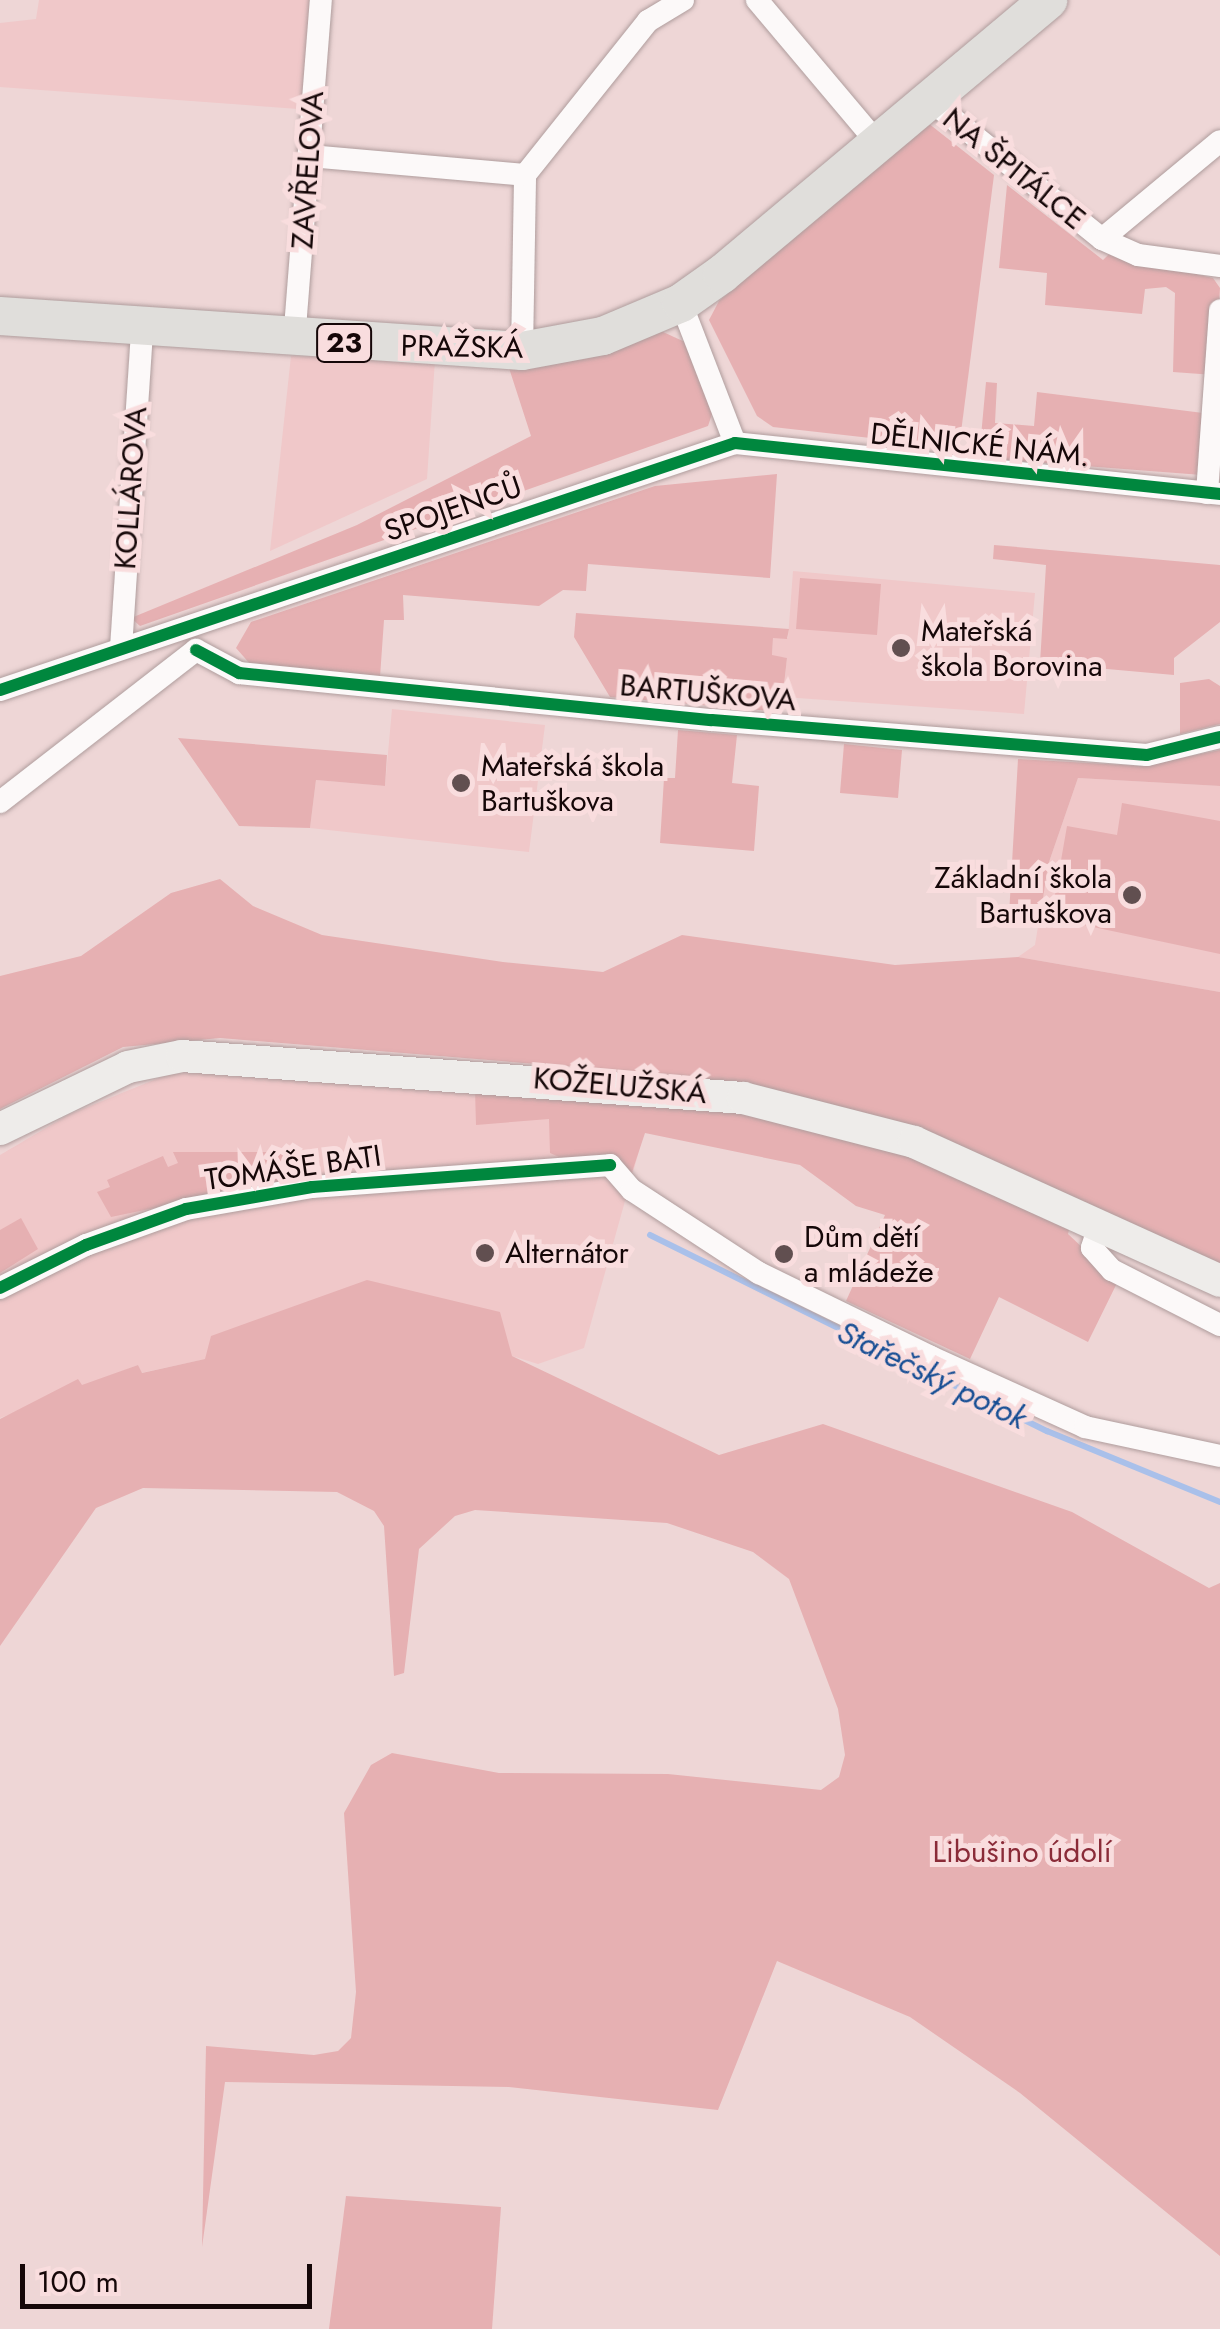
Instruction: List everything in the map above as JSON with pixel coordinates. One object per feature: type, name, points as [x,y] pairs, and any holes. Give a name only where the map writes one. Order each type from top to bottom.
[{"type":"main road","name":"PRAŽSKÁ","points":[[0,316],[294,341],[522,351],[602,336],[681,303],[1048,0]]},
{"type":"main road","name":"KOŽELUŽSKÁ","points":[[0,1129],[117,1071],[182,1056],[666,1090],[778,1104],[881,1131],[1220,1281]]},
{"type":"street","name":"ZAVŘELOVA","points":[[294,341],[321,0]]},
{"type":"street","points":[[522,351],[526,175],[648,22],[683,0]]},
{"type":"street","points":[[757,0],[876,140]]},
{"type":"street","name":"NA ŠPITÁLCE","points":[[926,97],[1102,240],[1138,255],[1220,266]]},
{"type":"street","points":[[1102,240],[1220,140]]},
{"type":"street","points":[[308,156],[526,175]]},
{"type":"street","points":[[681,303],[735,443]]},
{"type":"street","name":"DĚLNICKÉ NÁM.","points":[[735,443],[1214,493],[1220,310]]},
{"type":"street","name":"KOLLÁROVA","points":[[120,648],[142,328]]},
{"type":"street","name":"SPOJENCŮ","points":[[0,690],[735,443]]},
{"type":"street","points":[[0,802],[196,650],[187,626]]},
{"type":"street","name":"BARTUŠKOVA","points":[[196,650],[239,674],[732,722],[1147,755],[1220,737]]},
{"type":"street","name":"TOMÁŠE BATI","points":[[0,1288],[186,1209],[330,1185],[610,1165],[632,1190],[758,1273],[931,1357],[1084,1426],[1220,1456]]},
{"type":"street","points":[[1100,1226],[1092,1248],[1112,1270],[1220,1325]]},
{"type":"shaded area","points":[[39,0],[321,0],[312,110],[0,87],[0,23],[36,19]]},
{"type":"shaded area","points":[[291,356],[435,360],[427,479],[270,551]]},
{"type":"shaded area","name":"Mateřská škola Borovina","points":[[793,571],[1035,593],[1024,714],[783,697],[787,658],[772,656],[773,638],[788,638]]},
{"type":"shaded area","name":"Mateřská škola Bartuškova","points":[[392,709],[545,725],[529,852],[310,828],[316,780],[385,786]]},
{"type":"shaded area","name":"Základní škola Bartuškova","points":[[1078,778],[1220,786],[1220,992],[1018,957],[1035,945],[1048,865]]},
{"type":"shaded area","points":[[220,1053],[421,1069],[644,1133],[584,1348],[538,1364],[512,1356],[206,1359],[141,1373],[138,1365],[0,1418],[0,1155],[68,1115]]},
{"type":"green space","points":[[928,123],[994,175],[959,448],[773,427],[757,416],[709,320],[719,301]]},
{"type":"green space","points":[[1007,185],[1103,260],[1109,254],[1213,278],[1220,288],[1214,375],[1173,372],[1175,293],[1166,287],[1145,289],[1142,314],[1045,305],[1047,273],[999,268]]},
{"type":"green space","points":[[661,331],[687,343],[714,408],[708,426],[140,626],[131,618],[357,525],[531,436],[509,368]]},
{"type":"green space","points":[[986,382],[997,383],[995,423],[1034,426],[1037,392],[1211,414],[1202,475],[979,458]]},
{"type":"green space","points":[[777,474],[770,578],[588,564],[586,591],[563,590],[539,606],[403,595],[404,620],[384,620],[380,677],[251,665],[236,648],[251,622],[655,486]]},
{"type":"green space","points":[[994,545],[1220,565],[1220,622],[1174,658],[1174,675],[1040,663],[1046,565],[993,559]]},
{"type":"green space","points":[[800,578],[881,584],[877,635],[796,629]]},
{"type":"green space","points":[[576,613],[789,629],[787,639],[773,638],[772,655],[787,658],[781,712],[610,697],[574,637]]},
{"type":"green space","points":[[1209,679],[1220,686],[1220,724],[1180,734],[1180,683]]},
{"type":"green space","points":[[678,730],[737,735],[732,783],[759,786],[754,851],[660,843],[664,778],[675,778]]},
{"type":"green space","points":[[178,738],[387,755],[385,786],[316,780],[310,828],[239,826]]},
{"type":"green space","points":[[844,744],[902,750],[898,798],[840,793]]},
{"type":"green space","points":[[1220,750],[1220,786],[1078,778],[1048,865],[1039,925],[1018,926],[1018,917],[1009,915],[1018,759],[1141,766]]},
{"type":"green space","points":[[1122,803],[1220,821],[1220,954],[1051,918],[1067,826],[1117,835]]},
{"type":"green space","points":[[220,879],[253,906],[322,935],[503,962],[603,972],[682,935],[895,965],[1018,957],[1220,992],[1220,1266],[745,1087],[658,1074],[220,1038],[123,1047],[0,1109],[0,976],[81,956],[171,893]]},
{"type":"green space","points":[[475,1090],[710,1105],[915,1157],[1070,1226],[1068,1234],[1118,1281],[1088,1342],[999,1297],[970,1359],[846,1301],[885,1215],[856,1206],[800,1165],[645,1133],[630,1178],[586,1169],[550,1153],[549,1119],[476,1125]]},
{"type":"green space","points":[[173,1152],[306,1152],[312,1175],[111,1217],[97,1192],[110,1187],[107,1180],[163,1156],[168,1167],[178,1163]]},
{"type":"green space","points":[[21,1218],[38,1249],[0,1273],[0,1230]]},
{"type":"green space","name":"Libušino údolí","points":[[367,1280],[500,1312],[512,1356],[719,1455],[823,1424],[1072,1512],[1209,1588],[1220,1583],[1220,2256],[1020,2093],[910,2017],[777,1961],[718,2110],[509,2087],[225,2082],[202,2247],[206,2046],[314,2055],[338,2051],[351,2038],[356,1992],[344,1813],[371,1765],[392,1753],[499,1773],[668,1774],[821,1790],[839,1777],[845,1755],[838,1709],[789,1579],[753,1552],[667,1523],[475,1510],[455,1516],[419,1549],[404,1673],[394,1676],[384,1526],[374,1511],[337,1492],[143,1488],[96,1508],[0,1646],[0,1419],[78,1379],[82,1385],[138,1365],[142,1373],[205,1359],[211,1336]]},
{"type":"green space","points":[[346,2196],[501,2207],[492,2329],[329,2329]]},
{"type":"waterway","name":"Stařečský potok","points":[[650,1235],[1047,1431],[1220,1502]]},
{"type":"cycle path","points":[[0,690],[735,443],[1220,494]]},
{"type":"cycle path","points":[[196,650],[239,673],[712,720],[1147,755],[1220,737]]},
{"type":"cycle path","points":[[0,1288],[86,1245],[186,1209],[312,1187],[610,1165]]},
{"type":"place","name":"Mateřská škola Borovina","points":[[901,648]]},
{"type":"place","name":"Mateřská škola Bartuškova","points":[[461,783]]},
{"type":"place","name":"Základní škola Bartuškova","points":[[1132,895]]},
{"type":"place","name":"Alternátor","points":[[485,1253]]},
{"type":"place","name":"Dům dětí a mládeže","points":[[784,1254]]}]
